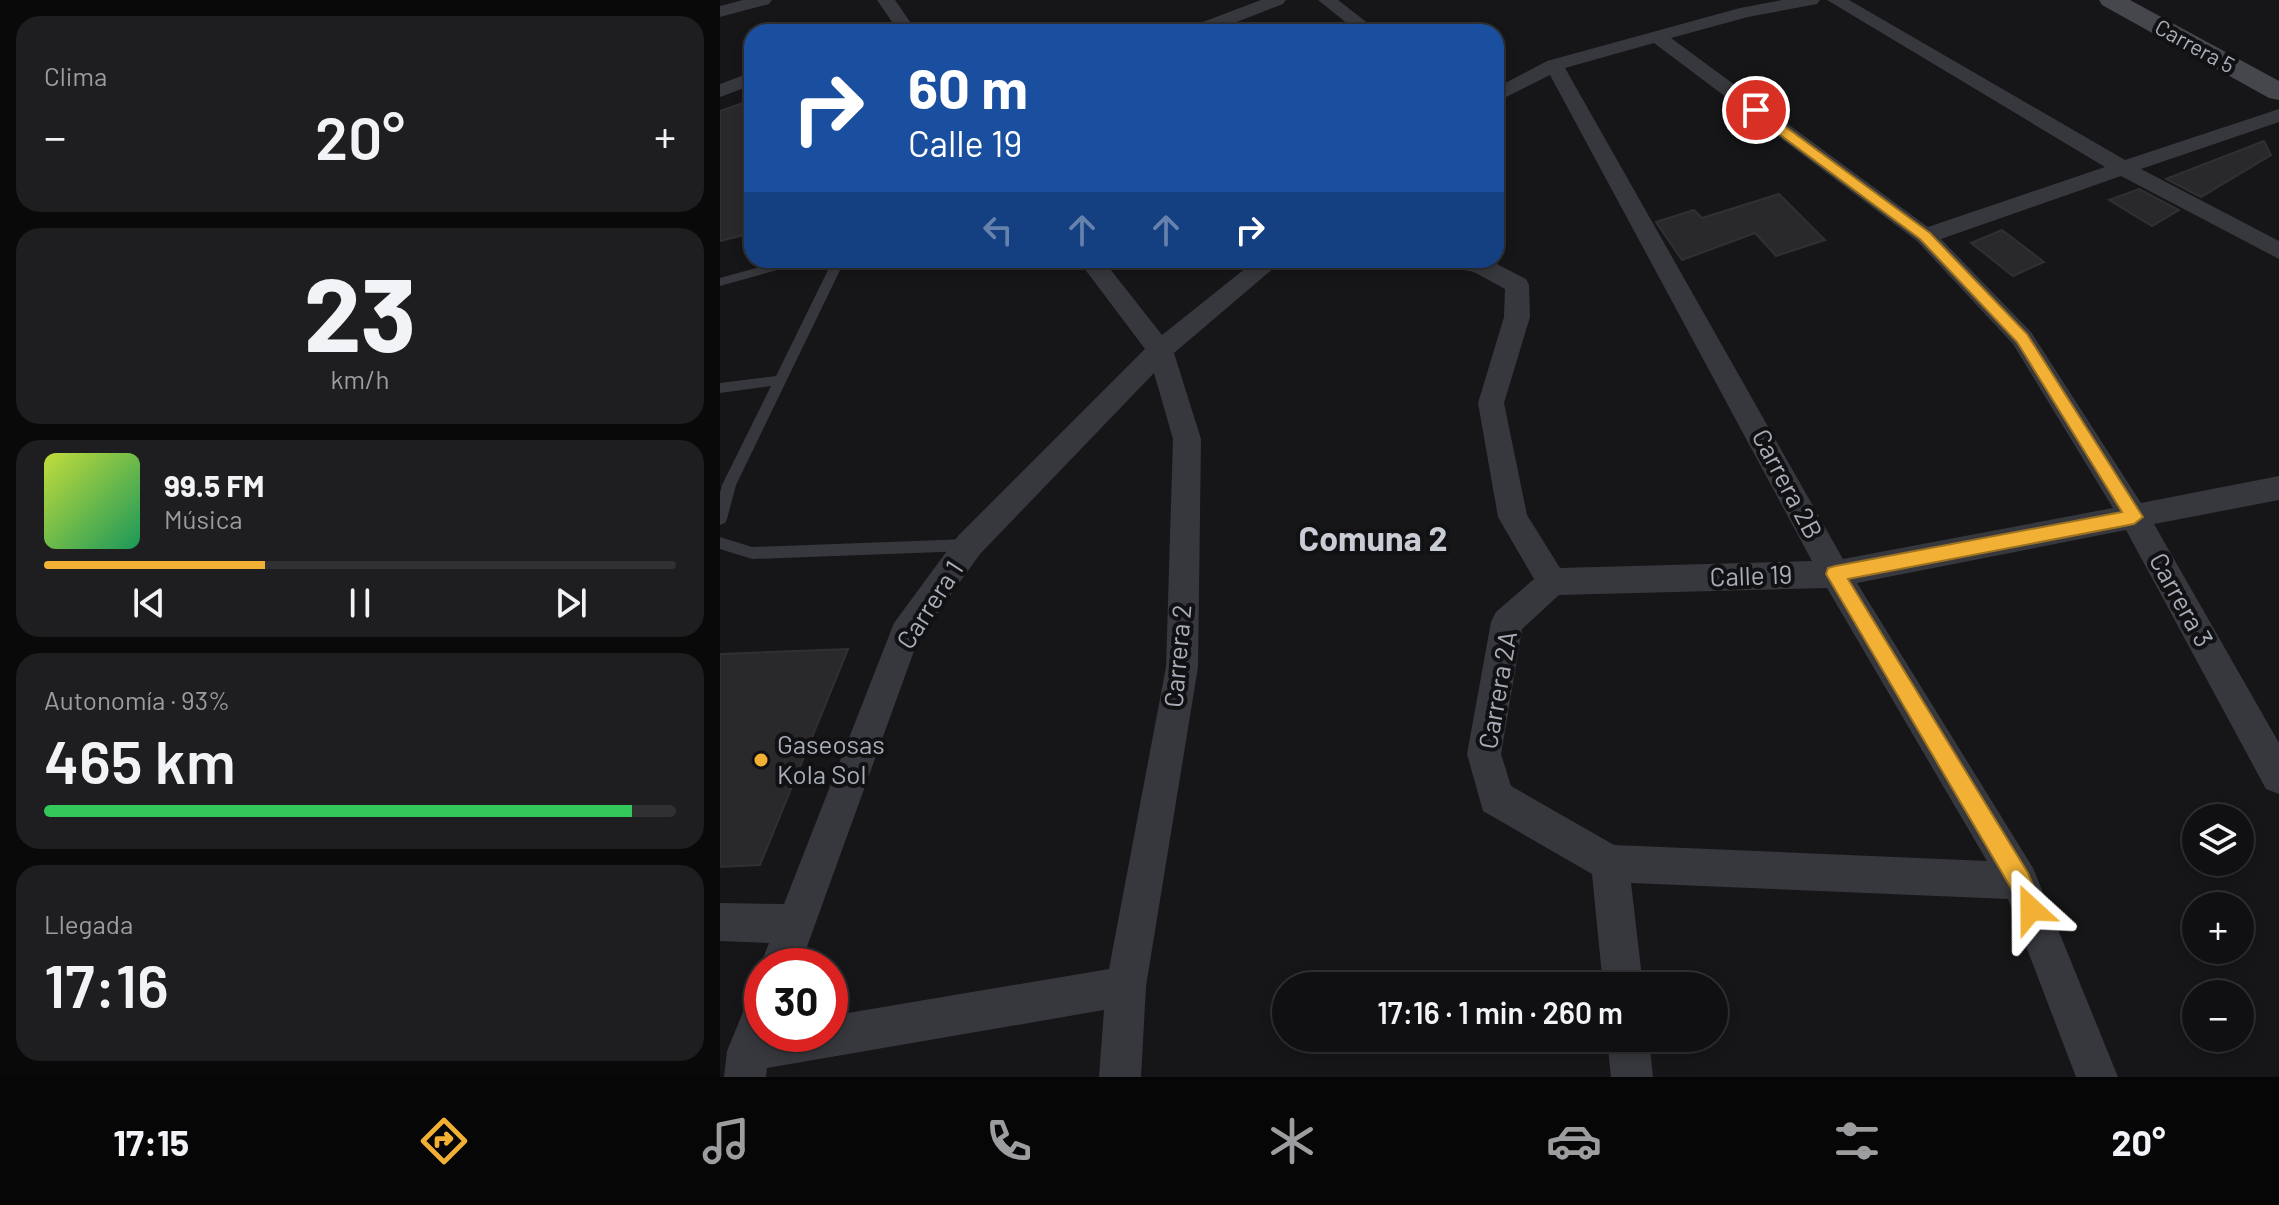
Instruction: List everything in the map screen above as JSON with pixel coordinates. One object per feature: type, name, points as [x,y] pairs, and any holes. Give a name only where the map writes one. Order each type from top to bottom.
[{"type":"street","points":[[720,12],[763,0]]},
{"type":"street","points":[[886,0],[902,24]]},
{"type":"street","points":[[1215,24],[1277,0]]},
{"type":"street","points":[[1327,0],[1359,24]]},
{"type":"street","points":[[1722,0],[1754,6]]},
{"type":"street","points":[[1504,92],[1554,65],[1659,38],[1754,6],[1811,0]]},
{"type":"street","points":[[1836,0],[2122,168],[2279,251]]},
{"type":"street","name":"Carrera 5","points":[[2111,0],[2279,92]]},
{"type":"street","name":"Carrera 3","points":[[1659,38],[1925,236],[2022,338],[2134,517],[2279,777]]},
{"type":"street","name":"Carrera 2B","points":[[1554,65],[1835,574],[2020,881],[2097,1077]]},
{"type":"street","points":[[720,91],[744,81]]},
{"type":"street","points":[[1925,236],[2279,115]]},
{"type":"street","name":"Carrera 2","points":[[1096,268],[1160,350],[1187,439],[1182,667],[1126,986],[1120,1077]]},
{"type":"street","name":"Carrera 1","points":[[787,948],[905,633],[969,545],[1160,350],[1261,268]]},
{"type":"street","points":[[1485,268],[1517,285],[1517,317],[1491,403],[1513,517],[1552,582]]},
{"type":"street","name":"Calle 19","points":[[1552,582],[1835,574],[2279,488]]},
{"type":"street","name":"Carrera 2A","points":[[1552,582],[1507,622],[1484,754],[1496,798],[1610,863]]},
{"type":"street","points":[[1622,972],[1610,863],[2020,881]]},
{"type":"street","points":[[720,922],[796,924]]},
{"type":"street","points":[[848,1031],[1126,986]]},
{"type":"street","points":[[1629,1052],[1632,1077]]},
{"type":"lane","points":[[720,282],[770,268]]},
{"type":"lane","points":[[720,519],[729,485],[835,268]]},
{"type":"lane","points":[[720,388],[780,380]]},
{"type":"lane","points":[[720,543],[752,553],[969,545]]},
{"type":"building","points":[[744,103],[744,235],[720,241],[720,111]]},
{"type":"building","points":[[2264,141],[2271,155],[2201,197],[2166,179]]},
{"type":"building","points":[[2139,189],[2179,210],[2152,226],[2109,200]]},
{"type":"building","points":[[1779,194],[1825,240],[1776,256],[1755,233],[1682,260],[1656,222],[1694,210],[1702,218]]},
{"type":"building","points":[[2002,230],[2044,262],[2013,276],[1971,243]]},
{"type":"building","name":"Gaseosas Kola Sol","points":[[848,649],[760,865],[720,867],[720,654]]},
{"type":"place","name":"Gaseosas Kola Sol","points":[[761,760]]},
{"type":"district","name":"Comuna 2","points":[[1373,539]]},
{"type":"route","points":[[1756,110],[1925,236],[2022,338],[2134,517],[1835,574],[2020,881],[2031,909]]}]
